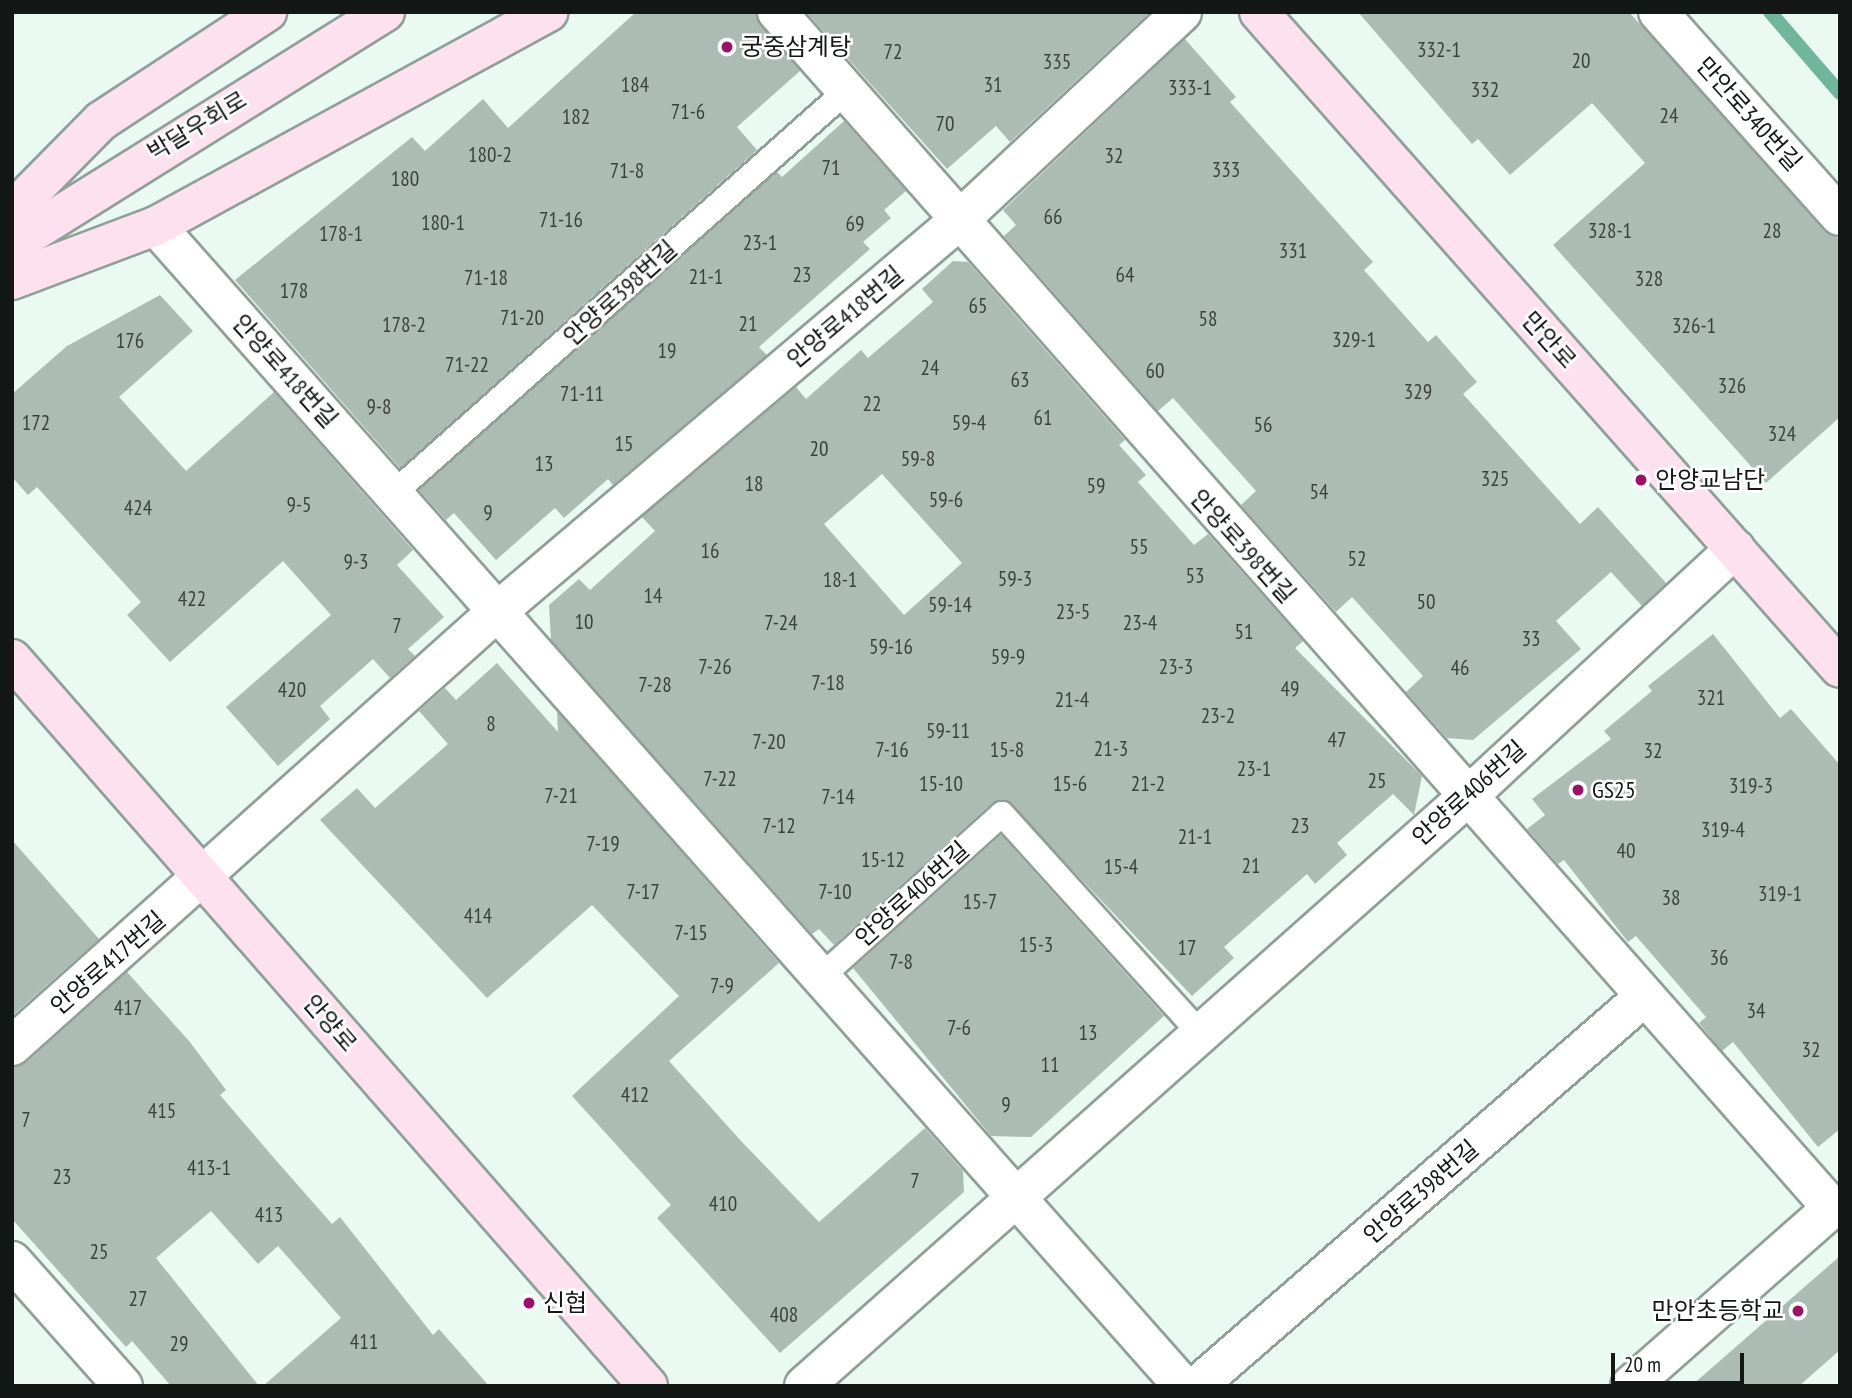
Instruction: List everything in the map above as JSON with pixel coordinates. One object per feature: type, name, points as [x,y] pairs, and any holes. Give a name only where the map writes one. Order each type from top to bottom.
[{"type":"street","points":[[12,211],[101,121],[267,12]]},
{"type":"street","name":"박달우회로","points":[[12,245],[89,192],[385,12]]},
{"type":"street","points":[[12,280],[156,226],[548,12]]},
{"type":"street","name":"안양로398번길","points":[[777,12],[956,223],[1644,997],[1836,1204],[1630,1386]]},
{"type":"street","name":"안양로418번길","points":[[205,880],[499,611],[956,223],[1182,12]]},
{"type":"street","name":"만안로","points":[[1259,12],[1840,668]]},
{"type":"street","name":"만안로340번길","points":[[1658,12],[1840,216]]},
{"type":"street","name":"안양로418번길","points":[[156,226],[499,611]]},
{"type":"street","name":"안양로406번길","points":[[804,1386],[1466,797],[1735,549]]},
{"type":"street","points":[[499,611],[1183,1386]]},
{"type":"street","name":"안양로","points":[[12,659],[648,1386]]},
{"type":"street","name":"안양로417번길","points":[[12,1046],[205,880]]},
{"type":"street","name":"안양로398번길","points":[[1197,1386],[1644,997]]},
{"type":"street","points":[[12,1261],[122,1386]]},
{"type":"lane","name":"안양로398번길","points":[[394,493],[845,92]]},
{"type":"lane","name":"안양로406번길","points":[[822,976],[1002,814],[1200,1033]]},
{"type":"building","points":[[636,12],[756,12],[800,71],[737,127],[757,150],[400,468],[235,280],[412,137],[425,151],[483,99],[508,128]]},
{"type":"building","points":[[806,12],[1150,12],[1010,142],[996,126],[947,169]]},
{"type":"building","points":[[1358,12],[1629,12],[1824,231],[1840,239],[1840,417],[1766,483],[1553,245],[1645,163],[1592,103],[1510,175],[1478,139],[1472,144]]},
{"type":"building","points":[[1185,39],[1236,97],[1230,102],[1373,262],[1364,270],[1428,342],[1436,335],[1477,382],[1463,394],[1580,524],[1598,507],[1666,583],[1642,606],[1611,572],[1556,621],[1581,649],[1473,740],[1447,738],[1406,692],[1423,676],[1352,597],[1336,612],[1241,505],[1256,491],[1173,398],[1158,411],[1004,236],[1016,225],[1003,210]]},
{"type":"building","points":[[844,121],[906,191],[884,210],[891,218],[863,242],[870,249],[759,347],[767,355],[613,485],[608,479],[564,518],[555,508],[496,560],[454,513],[446,520],[419,490],[777,172],[782,177]]},
{"type":"building","points":[[953,261],[968,262],[1125,440],[1119,445],[1146,475],[1138,482],[1194,545],[1208,534],[1303,641],[1295,648],[1422,776],[1414,815],[1393,794],[1337,843],[1347,855],[1315,884],[1307,874],[1224,947],[1234,958],[1192,996],[1006,800],[992,803],[834,945],[819,929],[812,934],[551,640],[549,605],[579,579],[590,590],[655,531],[642,517],[796,387],[806,399],[861,350],[868,358],[933,302],[922,289]],"holes":[[[882,474],[962,563],[904,615],[824,524]]]},
{"type":"building","points":[[160,295],[193,331],[119,397],[186,471],[274,392],[413,550],[397,565],[444,617],[408,649],[415,656],[390,678],[373,659],[320,706],[330,719],[278,766],[226,707],[331,615],[283,561],[170,662],[127,615],[141,602],[37,487],[28,495],[12,477],[12,394],[67,346]]},
{"type":"building","points":[[1713,634],[1780,718],[1791,709],[1840,765],[1840,1129],[1818,1147],[1733,1042],[1722,1051],[1699,1023],[1706,1017],[1636,936],[1628,942],[1564,860],[1558,864],[1527,829],[1545,815],[1532,799],[1611,739],[1604,731],[1652,691],[1648,686]]},
{"type":"building","points":[[497,663],[558,732],[557,711],[779,963],[669,1061],[742,1142],[819,1222],[925,1128],[963,1171],[964,1192],[780,1353],[657,1218],[671,1205],[572,1096],[679,996],[592,905],[487,998],[320,820],[357,788],[375,808],[448,744],[419,711],[445,688],[456,700]]},
{"type":"building","points":[[1001,835],[1164,1016],[1031,1137],[991,1136],[853,968]]},
{"type":"building","points":[[12,840],[99,939],[12,1016]]},
{"type":"building","points":[[127,972],[189,1041],[226,1090],[220,1095],[273,1157],[332,1224],[340,1217],[433,1335],[439,1329],[489,1386],[263,1386],[341,1318],[278,1246],[258,1264],[211,1211],[156,1258],[259,1386],[171,1386],[132,1341],[126,1347],[12,1219],[12,1067],[27,1062]]},
{"type":"building","name":"만안초등학교","points":[[1840,1256],[1840,1350],[1799,1386],[1691,1386]]},
{"type":"waterway","points":[[1770,12],[1840,93]]},
{"type":"place","name":"궁중삼계탕","points":[[727,47]]},
{"type":"place","name":"안양교남단","points":[[1641,480]]},
{"type":"place","name":"GS25","points":[[1578,790]]},
{"type":"place","name":"신협","points":[[529,1303]]},
{"type":"place","name":"만안초등학교","points":[[1798,1311]]}]
